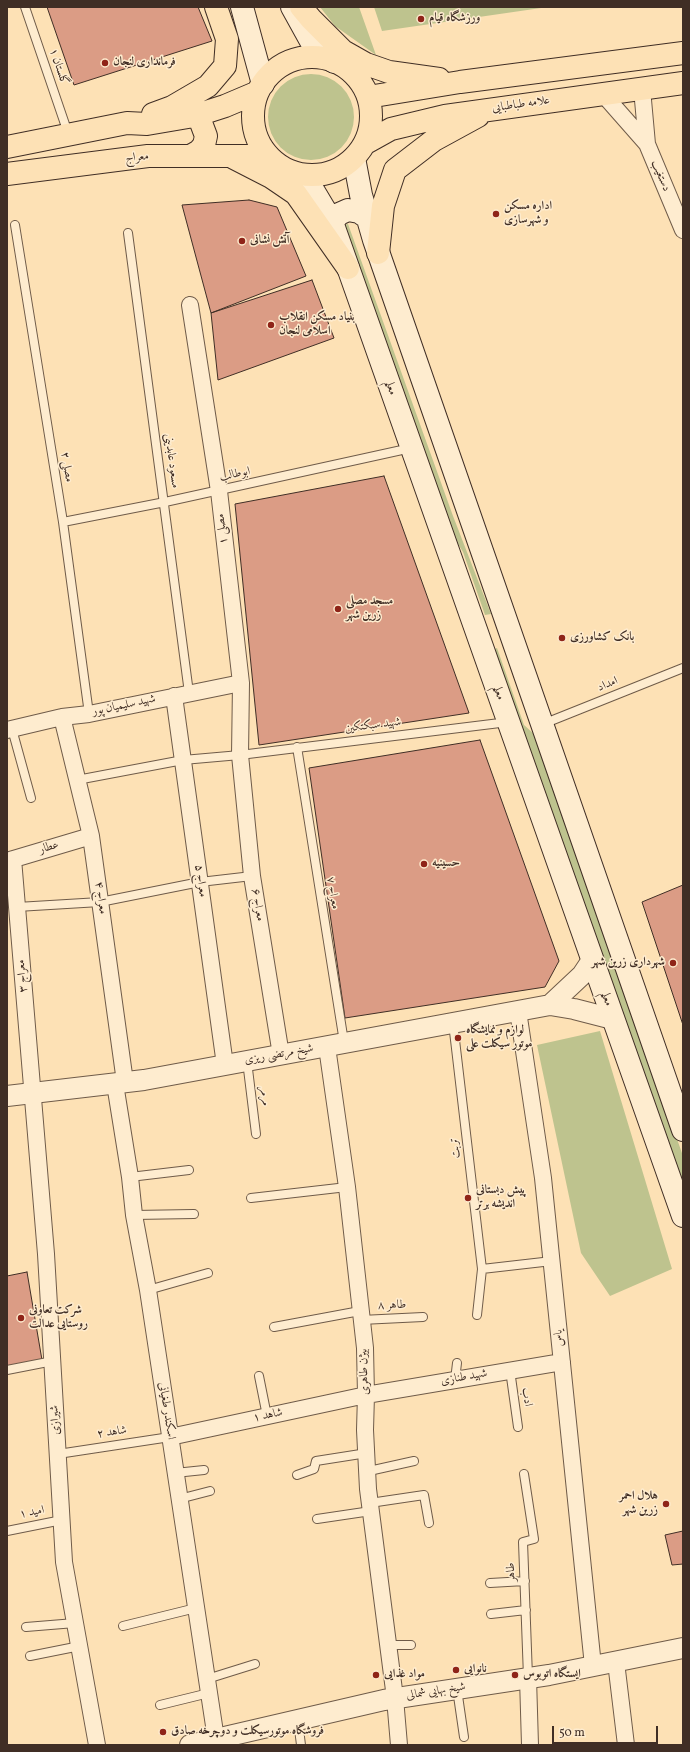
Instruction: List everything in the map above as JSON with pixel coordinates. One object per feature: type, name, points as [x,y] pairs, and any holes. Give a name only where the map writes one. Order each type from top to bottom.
[{"type":"main road","points":[[7,147],[127,123],[172,107],[208,86],[225,66],[227,39],[216,7]]},
{"type":"main road","points":[[242,7],[260,88]]},
{"type":"main road","points":[[292,7],[313,45],[334,62],[348,70],[360,82],[368,97],[371,113],[370,129],[359,151],[339,169],[328,173],[304,175],[291,172],[278,165],[268,156],[258,142],[253,125],[253,108],[260,88],[276,69],[294,60],[314,57],[334,62]]},
{"type":"main road","points":[[301,7],[311,20],[343,51],[366,64],[389,72],[460,82]]},
{"type":"main road","points":[[368,97],[460,82],[683,53]]},
{"type":"main road","name":"علامه طباطبایی","points":[[359,151],[391,129],[432,120],[492,109],[683,83]]},
{"type":"main road","points":[[127,123],[147,124],[194,116],[225,106],[260,88]]},
{"type":"main road","points":[[428,88],[422,91],[418,98],[417,105],[420,112],[425,117],[432,120]]},
{"type":"main road","points":[[378,253],[383,206],[395,170],[434,140],[492,109]]},
{"type":"main road","points":[[192,155],[199,151],[204,144],[206,136],[200,120],[194,116]]},
{"type":"main road","points":[[359,151],[368,218],[378,253],[542,725],[673,1090],[683,1130]]},
{"type":"main road","points":[[230,155],[271,177],[296,194],[348,268]]},
{"type":"main road","name":"معراج","points":[[7,174],[148,156],[268,156]]},
{"type":"main road","name":"معلم","points":[[304,175],[332,222],[683,1216]]},
{"type":"main road","points":[[332,222],[339,214],[348,210],[359,212],[368,218]]},
{"type":"main road","points":[[482,647],[511,636]]},
{"type":"street","points":[[642,88],[647,144]]},
{"type":"street","points":[[603,94],[647,144]]},
{"type":"street","name":"دستغیب","points":[[647,144],[683,230]]},
{"type":"street","name":"مصلی ۱","points":[[190,305],[219,491],[241,683],[240,755]]},
{"type":"street","name":"شهید سلیمیان پور","points":[[10,730],[62,717],[90,714],[241,683]]},
{"type":"street","name":"معراج ۵","points":[[182,694],[183,760],[225,1065]]},
{"type":"street","name":"معراج ۴","points":[[62,717],[91,836],[100,902],[120,1083]]},
{"type":"street","name":"معراج ۶","points":[[240,755],[252,876],[281,1055]]},
{"type":"street","name":"عطار","points":[[10,860],[91,836]]},
{"type":"street","name":"معراج ۳","points":[[10,860],[17,907],[33,1092]]},
{"type":"street","points":[[550,1005],[582,975],[592,960]]},
{"type":"street","name":"شیخ مرتضی ریزی","points":[[7,1096],[120,1083],[550,1005],[574,1008],[613,1019]]},
{"type":"street","name":"یاس","points":[[518,1011],[543,1178],[593,1666]]},
{"type":"street","name":"بیژن طاهری","points":[[336,1045],[347,1187],[365,1348],[365,1430],[371,1507],[395,1698],[399,1745]]},
{"type":"street","name":"اسکندر طغیانی","points":[[120,1083],[134,1215],[148,1290],[216,1742]]},
{"type":"street","name":"شیرازی","points":[[33,1092],[53,1361],[64,1562],[97,1745]]},
{"type":"street","name":"شهید طنازی","points":[[366,1395],[562,1362]]},
{"type":"street","name":"شاهد ۱","points":[[170,1437],[366,1395]]},
{"type":"street","name":"شیخ بهایی شمالی","points":[[190,1745],[216,1742],[298,1720],[395,1698],[528,1678],[683,1648]]},
{"type":"street","points":[[616,1662],[626,1745]]},
{"type":"street","points":[[528,1678],[530,1745]]},
{"type":"lane","name":"گلستان ۱","points":[[25,7],[68,135]]},
{"type":"lane","name":"مصلی ۲","points":[[15,225],[63,522],[90,714]]},
{"type":"lane","name":"مسعود عابدینی","points":[[128,233],[165,502],[182,694]]},
{"type":"lane","name":"ابوطالب","points":[[63,522],[219,491],[411,448]]},
{"type":"lane","name":"امداد","points":[[542,725],[683,668]]},
{"type":"lane","name":"شهید سبکتکین","points":[[77,780],[183,760],[240,755],[509,722]]},
{"type":"lane","points":[[10,730],[31,798]]},
{"type":"lane","name":"معراح ۷","points":[[297,747],[336,1045]]},
{"type":"lane","points":[[17,907],[100,902],[200,882],[252,876]]},
{"type":"lane","name":"تربت","points":[[454,1023],[482,1269],[477,1315]]},
{"type":"lane","name":"مرمر","points":[[247,1061],[256,1134]]},
{"type":"lane","points":[[130,1177],[189,1170]]},
{"type":"lane","points":[[251,1198],[347,1187]]},
{"type":"lane","points":[[134,1215],[194,1214]]},
{"type":"lane","points":[[482,1269],[552,1261]]},
{"type":"lane","points":[[148,1290],[208,1273]]},
{"type":"lane","name":"طاهر ۸","points":[[274,1327],[361,1315],[424,1317]]},
{"type":"lane","points":[[7,1370],[53,1361]]},
{"type":"lane","points":[[455,1380],[457,1363]]},
{"type":"lane","name":"ادب","points":[[510,1370],[518,1427]]},
{"type":"lane","points":[[259,1376],[267,1416]]},
{"type":"lane","name":"شاهد ۲","points":[[58,1454],[170,1437]]},
{"type":"lane","points":[[297,1475],[314,1469],[316,1461],[367,1453]]},
{"type":"lane","points":[[368,1471],[414,1461]]},
{"type":"lane","points":[[175,1473],[204,1470]]},
{"type":"lane","name":"طاهر","points":[[524,1474],[534,1539],[523,1542],[528,1678]]},
{"type":"lane","points":[[180,1499],[210,1491]]},
{"type":"lane","points":[[317,1519],[424,1495],[429,1523]]},
{"type":"lane","name":"امید ۱","points":[[7,1531],[62,1520]]},
{"type":"lane","points":[[490,1583],[525,1581]]},
{"type":"lane","points":[[124,1626],[196,1608]]},
{"type":"lane","points":[[491,1614],[526,1610]]},
{"type":"lane","points":[[26,1627],[75,1623]]},
{"type":"lane","points":[[388,1645],[411,1645]]},
{"type":"lane","points":[[30,1656],[80,1646]]},
{"type":"lane","points":[[160,1705],[208,1686],[255,1664]]},
{"type":"lane","points":[[457,1689],[464,1737]]},
{"type":"lane","points":[[298,1720],[301,1745]]},
{"type":"green space","points":[[320,7],[359,7],[376,55],[335,26]]},
{"type":"green space","name":"ورزشگاه قیام","points":[[374,7],[548,7],[382,31]]},
{"type":"green space","points":[[311,74],[327,77],[335,81],[347,93],[351,101],[354,117],[351,133],[347,141],[335,153],[327,157],[311,160],[295,157],[287,153],[275,141],[271,133],[268,117],[271,101],[275,93],[287,81],[295,77]]},
{"type":"green space","points":[[348,224],[453,516],[491,614],[485,615],[463,552],[448,528],[337,226]]},
{"type":"green space","points":[[497,648],[524,725],[534,734],[683,1156],[683,1186],[492,650]]},
{"type":"green space","points":[[600,1031],[672,1269],[610,1296],[581,1253],[537,1045]]},
{"type":"building","name":"فرمانداری لنجان","points":[[47,7],[198,7],[212,41],[74,85]]},
{"type":"building","name":"آتش نشانی","points":[[249,200],[277,207],[306,276],[211,313],[182,205]]},
{"type":"building","name":"بنیاد مسکن انقلاب اسلامی لنجان","points":[[312,280],[334,338],[218,380],[211,313]]},
{"type":"building","name":"مسجد مصلی زرین شهر","points":[[384,476],[469,713],[259,745],[235,504]]},
{"type":"building","name":"حسینیه","points":[[480,740],[559,961],[545,987],[345,1018],[309,768]]},
{"type":"building","name":"شهرداری زرین شهر","points":[[683,885],[683,1025],[642,902]]},
{"type":"building","name":"شرکت تعاونی روستایی عدالت","points":[[27,1272],[42,1360],[7,1368],[7,1276]]},
{"type":"building","points":[[683,1531],[683,1564],[672,1565],[665,1535]]},
{"type":"place","name":"ورزشگاه قیام","points":[[421,19]]},
{"type":"place","name":"فرمانداری لنجان","points":[[105,63]]},
{"type":"place","name":"اداره مسکن و شهرسازی","points":[[496,214]]},
{"type":"place","name":"آتش نشانی","points":[[242,241]]},
{"type":"place","name":"بنیاد مسکن انقلاب اسلامی لنجان","points":[[271,325]]},
{"type":"place","name":"مسجد مصلی زرین شهر","points":[[338,609]]},
{"type":"place","name":"بانک کشاورزی","points":[[562,638]]},
{"type":"place","name":"حسینیه","points":[[424,864]]},
{"type":"place","name":"شهرداری زرین شهر","points":[[673,963]]},
{"type":"place","name":"لوازم و نمایشگاه موتور سیکلت علی","points":[[458,1038]]},
{"type":"place","name":"پیش دبستانی اندیشه برتر","points":[[468,1198]]},
{"type":"place","name":"شرکت تعاونی روستایی عدالت","points":[[21,1318]]},
{"type":"place","name":"هلال احمر زرین شهر","points":[[666,1504]]},
{"type":"place","name":"نانوایی","points":[[456,1670]]},
{"type":"place","name":"مواد غذایی","points":[[376,1675]]},
{"type":"place","name":"ایستگاه اتوبوس","points":[[515,1675]]},
{"type":"place","name":"فروشگاه موتورسیکلت و دوچرخه صادق","points":[[163,1732]]}]
